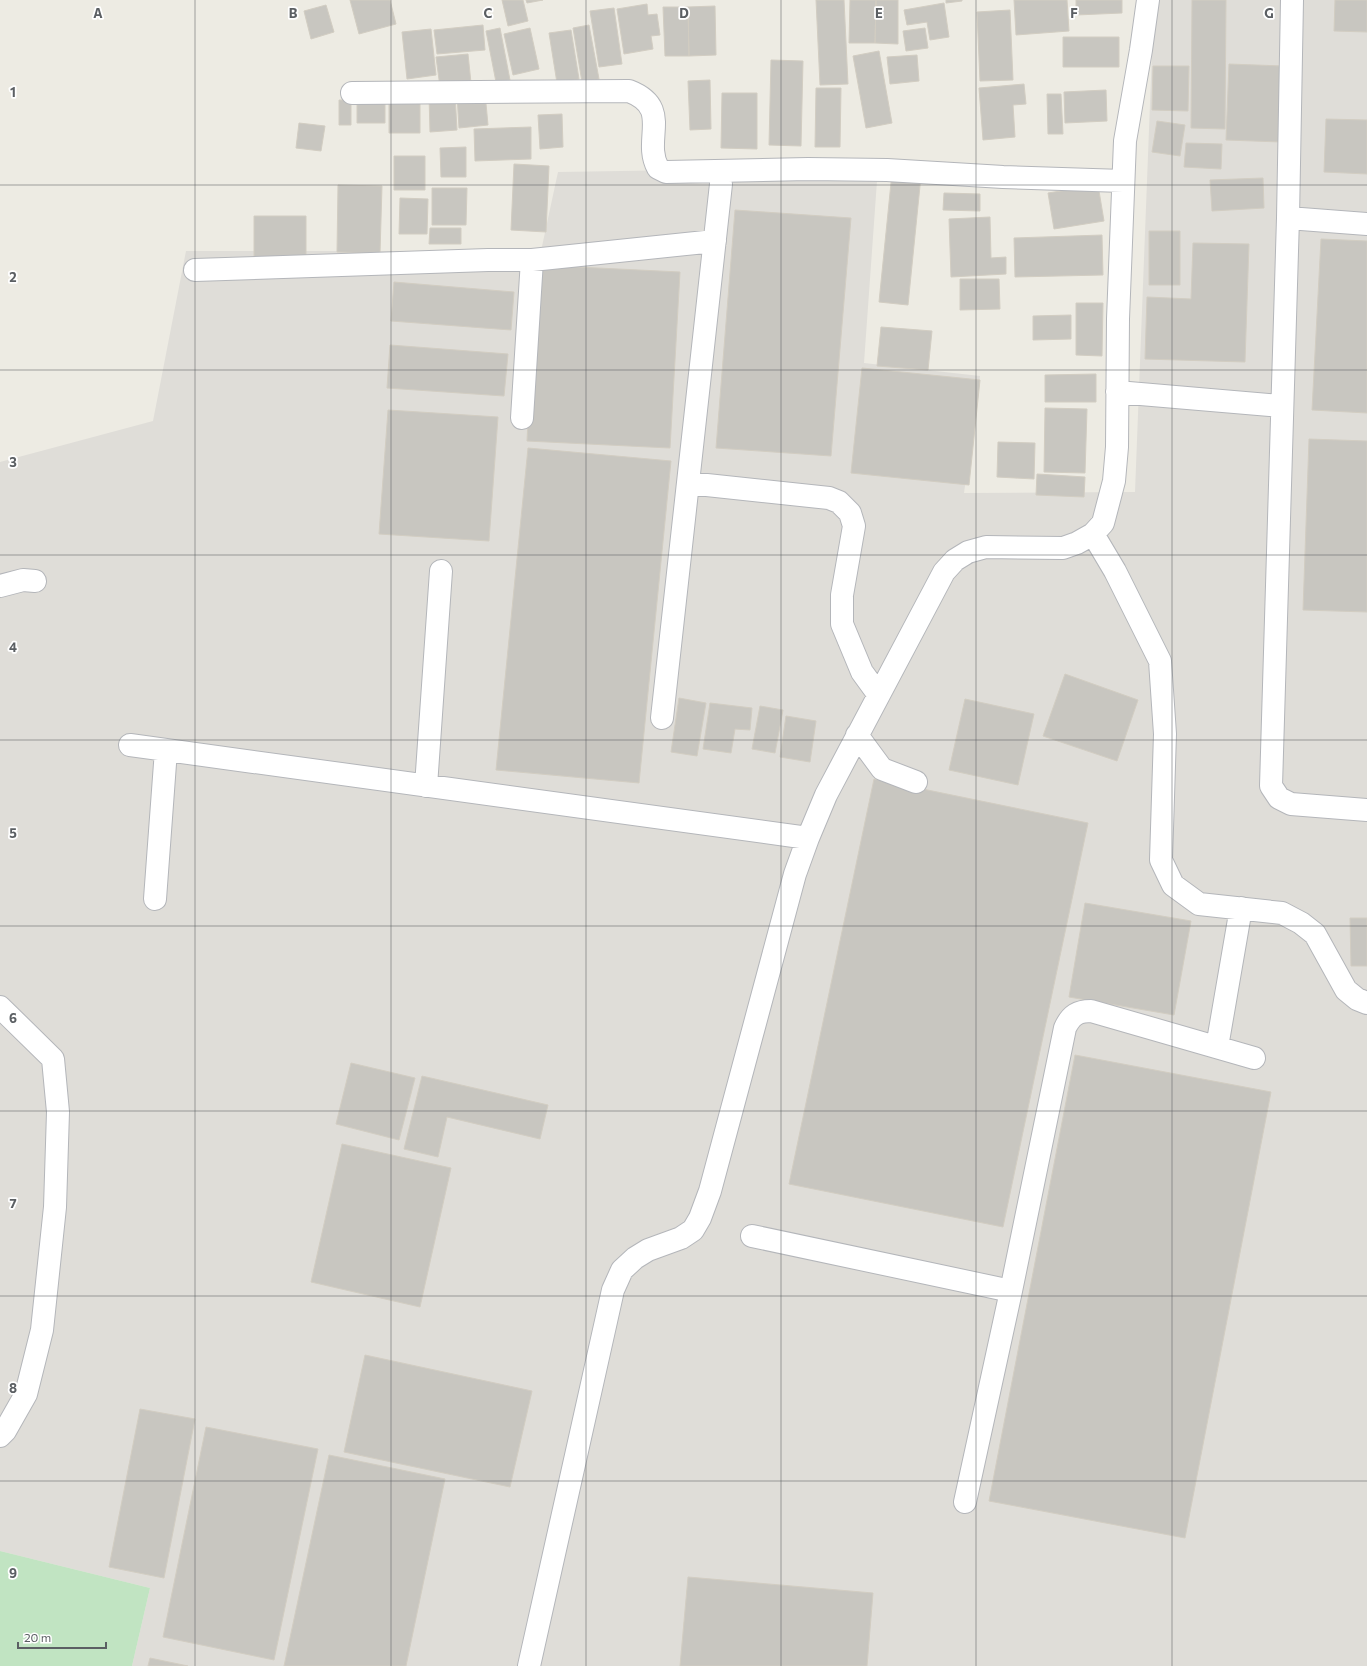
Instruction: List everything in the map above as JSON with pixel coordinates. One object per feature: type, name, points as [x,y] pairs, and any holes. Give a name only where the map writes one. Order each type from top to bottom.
[{"type":"street","points":[[529,1666],[613,1290],[622,1270],[635,1258],[648,1250],[681,1238],[693,1230],[700,1218],[710,1190],[795,874],[826,795],[878,694],[944,572],[955,560],[968,552],[986,547],[1063,548],[1077,543],[1093,534],[1103,522],[1114,481],[1117,447],[1118,319],[1125,141],[1148,0]]},
{"type":"street","points":[[1292,0],[1288,218],[1281,406],[1271,786],[1279,798],[1291,804],[1367,810]]},
{"type":"street","points":[[352,93],[629,91],[648,102],[654,113],[653,160],[658,168],[666,172],[808,169],[887,170],[1003,177],[1123,181]]},
{"type":"street","points":[[662,718],[721,184]]},
{"type":"street","points":[[1288,218],[1367,224]]},
{"type":"street","points":[[195,270],[480,260],[532,260],[715,242]]},
{"type":"street","points":[[522,418],[532,260]]},
{"type":"street","points":[[1117,392],[1281,406]]},
{"type":"street","points":[[688,482],[828,498],[839,502],[850,513],[854,526],[842,595],[842,624],[862,672],[878,694]]},
{"type":"street","points":[[1093,534],[1115,571],[1160,661],[1165,734],[1161,860],[1172,885],[1199,904],[1282,913],[1301,923],[1315,934],[1346,990],[1356,999],[1367,1004]]},
{"type":"street","points":[[426,786],[441,571]]},
{"type":"street","points":[[0,586],[23,580],[35,581]]},
{"type":"street","points":[[857,735],[882,769],[916,782]]},
{"type":"street","points":[[130,745],[808,838]]},
{"type":"street","points":[[155,899],[166,750]]},
{"type":"street","points":[[1217,1047],[1241,908]]},
{"type":"street","points":[[0,1007],[54,1058],[58,1112],[55,1208],[42,1330],[26,1394],[5,1431],[0,1436]]},
{"type":"street","points":[[965,1502],[1066,1028],[1073,1015],[1084,1011],[1091,1011],[1254,1058]]},
{"type":"street","points":[[752,1236],[1011,1291]]},
{"type":"shaded area","points":[[1154,0],[1367,0],[1367,1666],[132,1666],[150,1588],[0,1551],[0,462],[153,421],[186,251],[541,251],[558,172],[878,167],[864,363],[980,376],[964,493],[1135,492]]},
{"type":"green space","points":[[0,1551],[150,1588],[132,1666],[0,1666]]},
{"type":"building","points":[[350,0],[390,0],[396,24],[359,34]]},
{"type":"building","points":[[502,0],[523,0],[528,21],[508,26]]},
{"type":"building","points":[[526,0],[543,0],[527,3]]},
{"type":"building","points":[[816,0],[844,0],[848,84],[820,85]]},
{"type":"building","points":[[850,0],[876,0],[875,43],[849,43]]},
{"type":"building","points":[[876,0],[898,0],[898,44],[875,43]]},
{"type":"building","points":[[946,0],[962,0],[962,1],[946,3]]},
{"type":"building","points":[[1014,0],[1067,0],[1069,31],[1016,35]]},
{"type":"building","points":[[1076,0],[1122,0],[1122,13],[1076,15]]},
{"type":"building","points":[[1192,0],[1226,0],[1225,129],[1191,128]]},
{"type":"building","points":[[1335,0],[1367,0],[1367,32],[1334,31]]},
{"type":"building","points":[[944,3],[949,37],[930,40],[927,22],[907,25],[904,10]]},
{"type":"building","points":[[647,4],[648,15],[657,14],[660,35],[651,36],[653,49],[624,54],[617,9]]},
{"type":"building","points":[[326,5],[334,32],[311,39],[304,11]]},
{"type":"building","points":[[715,6],[716,55],[689,56],[688,7]]},
{"type":"building","points":[[663,7],[688,7],[689,56],[665,56]]},
{"type":"building","points":[[614,8],[622,64],[599,67],[590,11]]},
{"type":"building","points":[[1010,10],[1013,80],[980,81],[977,12]]},
{"type":"building","points":[[483,25],[485,50],[437,54],[434,30]]},
{"type":"building","points":[[589,25],[599,79],[582,82],[573,28]]},
{"type":"building","points":[[500,28],[510,80],[496,82],[486,31]]},
{"type":"building","points":[[530,28],[539,69],[513,75],[504,34]]},
{"type":"building","points":[[925,28],[928,48],[906,51],[903,31]]},
{"type":"building","points":[[431,29],[436,75],[407,79],[402,32]]},
{"type":"building","points":[[571,30],[579,79],[557,83],[549,33]]},
{"type":"building","points":[[1063,37],[1119,37],[1119,67],[1063,67]]},
{"type":"building","points":[[879,51],[892,123],[866,128],[853,56]]},
{"type":"building","points":[[468,54],[471,83],[440,87],[436,57]]},
{"type":"building","points":[[917,55],[919,81],[890,84],[887,57]]},
{"type":"building","points":[[771,60],[803,61],[801,146],[769,145]]},
{"type":"building","points":[[1229,64],[1283,66],[1280,142],[1226,140]]},
{"type":"building","points":[[1153,66],[1189,66],[1188,111],[1152,110]]},
{"type":"building","points":[[710,80],[711,129],[690,130],[688,81]]},
{"type":"building","points":[[1024,84],[1026,104],[1013,105],[1015,137],[983,140],[979,88]]},
{"type":"building","points":[[816,88],[841,88],[840,147],[815,147]]},
{"type":"building","points":[[1106,90],[1107,121],[1065,123],[1064,92]]},
{"type":"building","points":[[485,93],[488,125],[459,128],[457,95]]},
{"type":"building","points":[[722,93],[757,93],[757,149],[721,148]]},
{"type":"building","points":[[455,94],[457,130],[430,132],[429,95]]},
{"type":"building","points":[[1047,94],[1061,94],[1063,134],[1048,134]]},
{"type":"building","points":[[389,98],[420,98],[420,133],[389,133]]},
{"type":"building","points":[[339,100],[351,100],[351,125],[339,125]]},
{"type":"building","points":[[357,102],[385,102],[385,123],[357,123]]},
{"type":"building","points":[[562,114],[563,147],[540,149],[538,115]]},
{"type":"building","points":[[1326,119],[1367,120],[1367,174],[1324,172]]},
{"type":"building","points":[[1157,121],[1185,125],[1180,156],[1152,152]]},
{"type":"building","points":[[299,123],[325,126],[321,151],[296,148]]},
{"type":"building","points":[[531,127],[531,159],[475,161],[474,129]]},
{"type":"building","points":[[1186,143],[1222,144],[1221,169],[1184,167]]},
{"type":"building","points":[[466,147],[466,177],[441,177],[440,148]]},
{"type":"building","points":[[394,156],[425,156],[425,190],[394,190]]},
{"type":"building","points":[[514,164],[549,166],[546,232],[511,230]]},
{"type":"building","points":[[892,173],[921,176],[908,305],[879,302]]},
{"type":"building","points":[[1263,178],[1264,208],[1212,211],[1210,180]]},
{"type":"building","points":[[338,185],[382,186],[380,253],[337,252]]},
{"type":"building","points":[[1098,185],[1104,221],[1054,229],[1048,193]]},
{"type":"building","points":[[432,188],[467,188],[466,225],[432,225]]},
{"type":"building","points":[[944,193],[980,194],[980,211],[943,210]]},
{"type":"building","points":[[400,198],[428,199],[427,234],[399,234]]},
{"type":"building","points":[[735,210],[851,218],[831,456],[716,448]]},
{"type":"building","points":[[254,216],[306,216],[306,259],[254,259]]},
{"type":"building","points":[[990,217],[991,258],[1006,257],[1006,274],[951,277],[949,219]]},
{"type":"building","points":[[430,228],[461,228],[461,244],[429,244]]},
{"type":"building","points":[[1149,231],[1180,231],[1180,285],[1149,285]]},
{"type":"building","points":[[1102,235],[1103,275],[1015,277],[1014,238]]},
{"type":"building","points":[[1321,239],[1367,241],[1367,413],[1312,410]]},
{"type":"building","points":[[1193,243],[1249,244],[1245,362],[1145,359],[1147,297],[1191,299]]},
{"type":"building","points":[[536,265],[680,272],[670,448],[527,441]]},
{"type":"building","points":[[960,279],[999,279],[1000,309],[960,310]]},
{"type":"building","points":[[394,282],[514,292],[511,330],[391,321]]},
{"type":"building","points":[[1076,303],[1103,303],[1102,356],[1076,355]]},
{"type":"building","points":[[1071,315],[1071,339],[1033,340],[1033,316]]},
{"type":"building","points":[[881,327],[932,331],[928,370],[877,366]]},
{"type":"building","points":[[390,345],[508,354],[504,396],[387,388]]},
{"type":"building","points":[[862,368],[980,380],[969,485],[851,473]]},
{"type":"building","points":[[1096,374],[1096,402],[1045,402],[1045,375]]},
{"type":"building","points":[[1045,408],[1087,409],[1085,473],[1044,472]]},
{"type":"building","points":[[388,410],[498,417],[489,541],[379,534]]},
{"type":"building","points":[[1309,439],[1367,441],[1367,612],[1303,610]]},
{"type":"building","points":[[998,442],[1035,443],[1034,479],[997,477]]},
{"type":"building","points":[[528,448],[671,461],[639,783],[496,770]]},
{"type":"building","points":[[1037,474],[1085,477],[1084,497],[1036,495]]},
{"type":"building","points":[[1065,674],[1138,700],[1117,761],[1043,736]]},
{"type":"building","points":[[679,698],[706,703],[697,756],[671,752]]},
{"type":"building","points":[[965,699],[1034,714],[1018,785],[949,770]]},
{"type":"building","points":[[710,703],[752,708],[750,730],[735,729],[731,753],[703,749]]},
{"type":"building","points":[[760,706],[783,710],[775,753],[752,749]]},
{"type":"building","points":[[786,716],[816,721],[810,762],[780,757]]},
{"type":"building","points":[[874,779],[1088,823],[1003,1227],[789,1184]]},
{"type":"building","points":[[1085,903],[1191,921],[1174,1015],[1069,997]]},
{"type":"building","points":[[1350,918],[1367,918],[1367,966],[1351,966]]},
{"type":"building","points":[[1075,1055],[1271,1092],[1185,1538],[989,1501]]},
{"type":"building","points":[[351,1063],[415,1078],[399,1140],[336,1124]]},
{"type":"building","points":[[422,1076],[548,1105],[540,1139],[447,1117],[438,1157],[404,1149]]},
{"type":"building","points":[[342,1144],[451,1168],[420,1307],[311,1282]]},
{"type":"building","points":[[365,1355],[532,1391],[510,1487],[344,1452]]},
{"type":"building","points":[[140,1409],[195,1419],[164,1578],[109,1567]]},
{"type":"building","points":[[206,1427],[318,1449],[274,1660],[163,1637]]},
{"type":"building","points":[[329,1455],[445,1479],[406,1666],[284,1666]]},
{"type":"building","points":[[688,1577],[873,1593],[867,1666],[680,1666]]},
{"type":"building","points":[[150,1658],[188,1666],[148,1666]]}]
